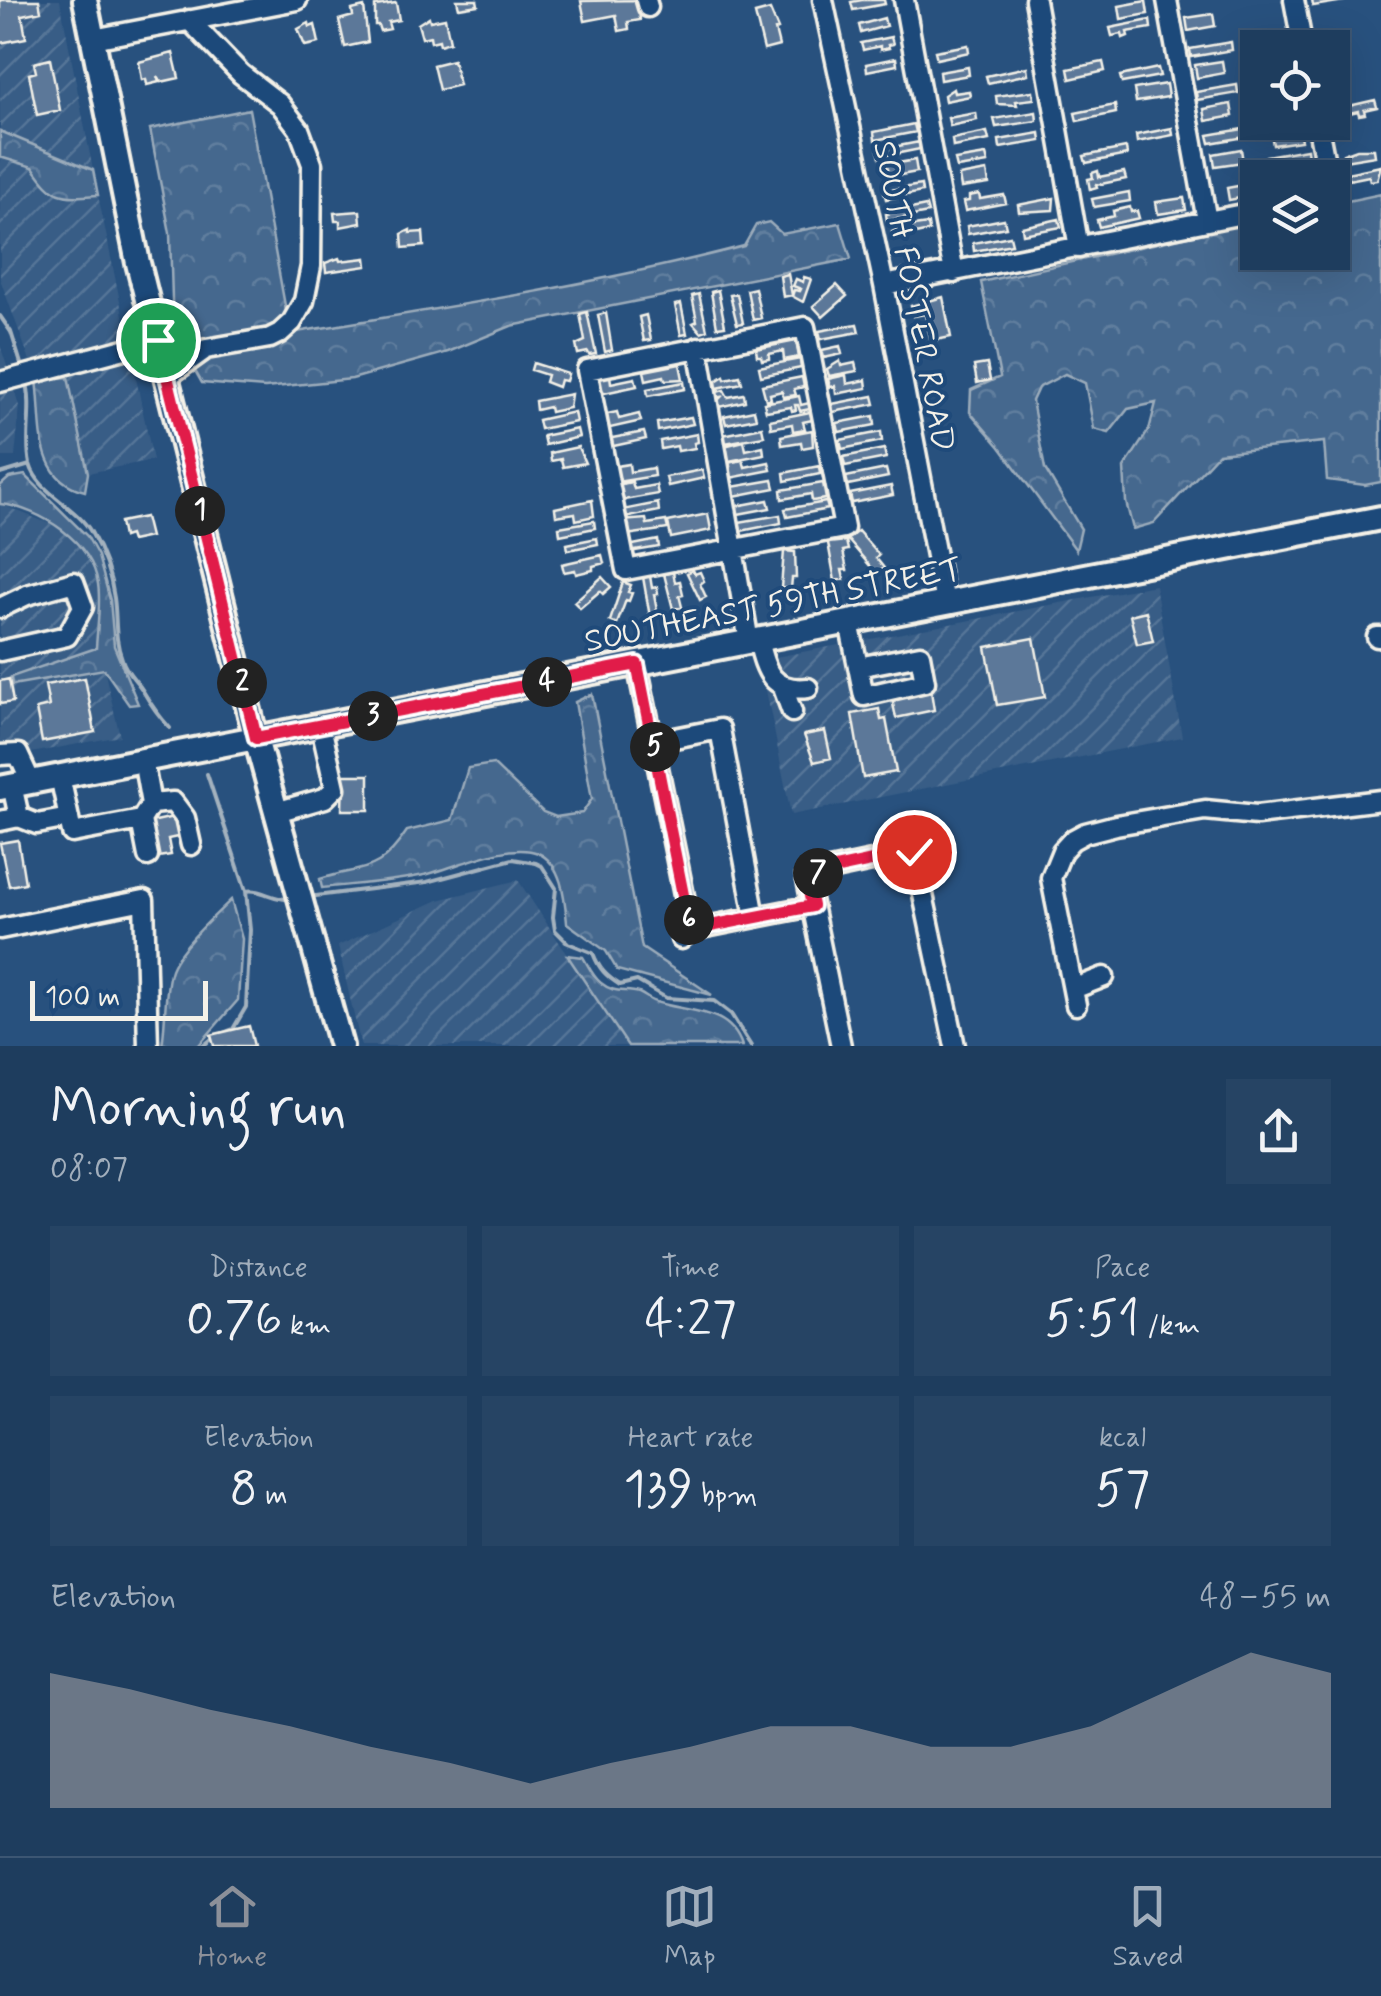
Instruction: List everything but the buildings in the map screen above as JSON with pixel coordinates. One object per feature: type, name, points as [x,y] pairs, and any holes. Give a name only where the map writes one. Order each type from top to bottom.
[{"type":"main road","points":[[85,0],[138,263],[256,738],[341,1046]]},
{"type":"main road","name":"SOUTHEAST 59TH STREET","points":[[14,785],[1381,518]]},
{"type":"street","points":[[93,39],[297,0]]},
{"type":"street","name":"SOUTH FOSTER ROAD","points":[[823,0],[884,286],[945,604]]},
{"type":"street","points":[[904,0],[954,273]]},
{"type":"street","points":[[1035,0],[1079,248]]},
{"type":"street","points":[[1167,0],[1207,221]]},
{"type":"street","points":[[1294,0],[1300,30]]},
{"type":"street","points":[[167,377],[206,349],[280,333],[304,301],[310,266],[312,164],[299,130],[280,104],[241,74],[189,20]]},
{"type":"street","points":[[884,286],[1240,215]]},
{"type":"street","points":[[805,327],[844,528],[626,570],[587,370],[698,347],[805,327]]},
{"type":"street","points":[[0,382],[158,340]]},
{"type":"street","points":[[698,347],[730,550],[753,641],[767,673],[794,690],[808,688]]},
{"type":"street","points":[[0,608],[74,582],[83,607],[67,636],[0,652]]},
{"type":"street","points":[[849,622],[858,667]]},
{"type":"street","points":[[637,664],[686,934],[812,906]]},
{"type":"street","points":[[782,685],[792,712]]},
{"type":"street","points":[[276,812],[325,798],[335,788],[321,726]]},
{"type":"street","points":[[654,742],[720,729],[756,917]]},
{"type":"street","points":[[0,755],[18,754],[9,819],[37,824],[69,818]]},
{"type":"street","points":[[143,760],[148,856]]},
{"type":"street","points":[[60,776],[72,833],[173,802],[179,807],[191,845]]},
{"type":"street","points":[[1104,978],[1075,997],[1052,878],[1062,851],[1072,840],[1116,825],[1206,810],[1276,814],[1381,800]]},
{"type":"street","points":[[841,1046],[806,875],[914,852],[955,1046]]},
{"type":"street","points":[[0,929],[144,900],[148,1046]]},
{"type":"shaded area","points":[[0,0],[60,0],[93,170],[0,131]]},
{"type":"shaded area","points":[[0,157],[33,167],[49,190],[66,198],[98,195],[153,460],[88,473],[68,377],[37,380],[0,279]]},
{"type":"shaded area","points":[[0,345],[20,406],[15,457],[0,457]]},
{"type":"shaded area","points":[[0,504],[60,528],[81,544],[98,582],[96,648],[11,677],[13,685],[104,669],[120,736],[0,759]]},
{"type":"shaded area","points":[[1155,585],[1182,737],[791,815],[760,660]]},
{"type":"shaded area","points":[[518,880],[628,1046],[361,1046],[338,946],[438,900]]},
{"type":"green space","points":[[249,109],[290,333],[632,273],[744,246],[756,225],[769,222],[782,234],[840,223],[851,259],[511,326],[448,352],[352,379],[265,388],[202,383],[173,332],[170,233],[150,129]]},
{"type":"green space","points":[[0,131],[93,170],[98,195],[59,194],[33,167],[0,157]]},
{"type":"green space","points":[[1381,194],[1381,482],[1365,485],[1327,480],[1324,442],[1219,453],[1154,523],[1133,529],[1124,468],[1149,430],[1156,403],[1128,409],[1109,433],[1094,429],[1085,383],[1065,374],[1038,388],[1032,401],[1045,469],[1081,529],[1076,550],[970,412],[971,390],[1000,377],[981,282],[1240,225],[1240,270],[1350,270],[1350,200]]},
{"type":"green space","points":[[68,377],[88,473],[85,491],[56,475],[41,431],[37,380]]},
{"type":"green space","points":[[25,475],[87,536],[98,556],[110,600],[114,646],[138,704],[129,705],[104,669],[12,685],[11,677],[96,648],[98,616],[99,592],[94,569],[75,541],[31,512],[0,504],[0,486],[9,478]]},
{"type":"green space","points":[[592,694],[642,948],[712,995],[617,970],[606,951],[567,923],[558,874],[538,853],[512,850],[424,875],[322,888],[320,879],[379,862],[407,831],[452,820],[468,768],[493,764],[543,812],[556,817],[582,813],[592,799],[575,702]]},
{"type":"green space","points":[[231,900],[242,939],[238,1000],[198,1046],[162,1046],[173,964]]},
{"type":"green space","points":[[567,955],[583,957],[596,978],[610,989],[639,993],[665,1005],[717,1017],[736,1033],[742,1046],[628,1046]]},
{"type":"waterway","points":[[0,316],[11,332],[23,370]]},
{"type":"waterway","points":[[26,379],[28,443],[34,474],[95,539],[111,581],[124,664],[170,728]]},
{"type":"waterway","points":[[0,474],[30,465]]},
{"type":"waterway","points":[[207,774],[246,891],[250,930],[246,1007],[233,1029],[223,1033]]},
{"type":"waterway","points":[[308,897],[427,882],[513,859],[536,863],[556,888],[555,930],[568,943],[593,953],[604,972],[620,985],[637,981],[666,998],[714,1001],[731,1014],[751,1046]]},
{"type":"waterway","points":[[246,891],[293,899]]},
{"type":"waterway","points":[[203,1046],[214,1037]]},
{"type":"route","points":[[158,340],[256,738],[637,664],[690,930],[812,906],[806,875],[914,852]]}]
